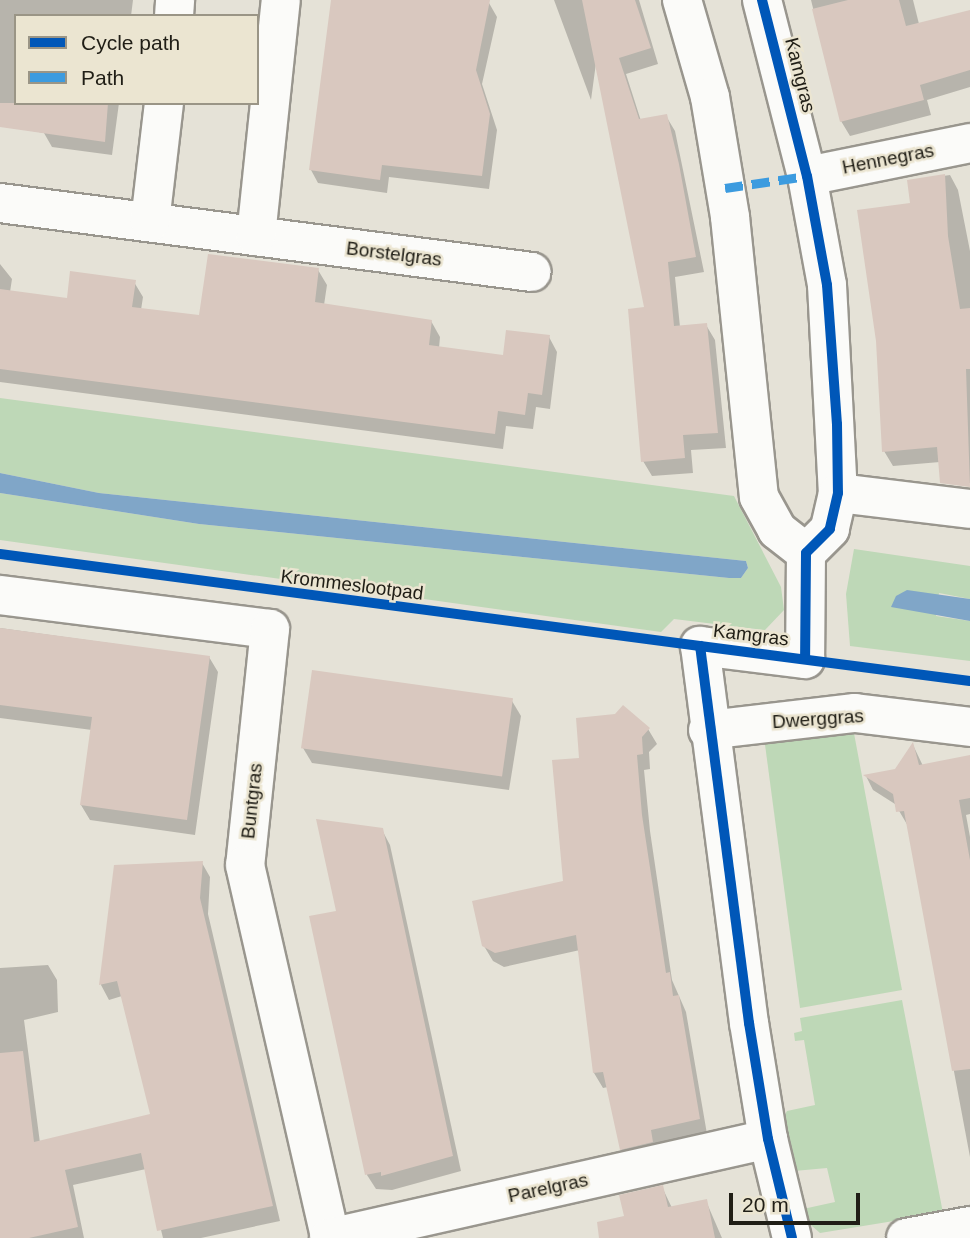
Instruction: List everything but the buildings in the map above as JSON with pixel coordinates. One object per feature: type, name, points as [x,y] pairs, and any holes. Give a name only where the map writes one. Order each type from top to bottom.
[{"type":"street","points":[[256,236],[281,0]]},
{"type":"street","points":[[682,0],[710,97],[728,208],[759,497],[778,530],[806,553]]},
{"type":"street","name":"Kamgras","points":[[762,0],[807,176],[827,285],[838,493],[830,529],[806,553],[805,659],[700,646],[708,730],[768,1139],[792,1238]]},
{"type":"street","points":[[150,222],[164,105]]},
{"type":"street","name":"Hennegras","points":[[807,176],[970,143]]},
{"type":"street","name":"Borstelgras","points":[[0,203],[532,272]]},
{"type":"street","points":[[838,493],[970,509]]},
{"type":"street","name":"Buntgras","points":[[0,595],[270,629],[245,865],[329,1237]]},
{"type":"street","name":"Dwerggras","points":[[708,730],[855,713],[970,727]]},
{"type":"street","name":"Parelgras","points":[[329,1237],[768,1139]]},
{"type":"street","points":[[906,1238],[970,1226]]},
{"type":"green space","points":[[0,398],[734,496],[781,587],[784,610],[765,630],[674,619],[661,632],[0,540],[0,493],[199,524],[729,578],[741,578],[748,568],[746,561],[99,493],[0,473]]},
{"type":"green space","points":[[854,549],[970,566],[970,599],[939,593],[936,616],[970,621],[970,661],[850,646],[846,594]]},
{"type":"green space","points":[[853,728],[902,990],[800,1008],[764,737]]},
{"type":"green space","points":[[902,1000],[943,1213],[820,1233],[804,1219],[803,1209],[835,1202],[827,1168],[794,1171],[783,1118],[787,1111],[815,1105],[804,1040],[795,1041],[794,1033],[802,1031],[800,1018]]},
{"type":"water","points":[[0,473],[99,493],[746,561],[748,568],[741,578],[729,578],[199,524],[0,493]]},
{"type":"water","points":[[907,590],[970,599],[970,621],[891,607],[896,596]]},
{"type":"marked path","points":[[725,188],[807,176]]},
{"type":"cycle path","points":[[762,0],[807,176],[827,285],[837,424],[838,493],[830,529],[806,553],[805,659]]},
{"type":"cycle path","name":"Krommeslootpad","points":[[0,554],[700,646]]},
{"type":"cycle path","points":[[792,1238],[768,1139],[749,1023],[700,646],[970,681]]}]
